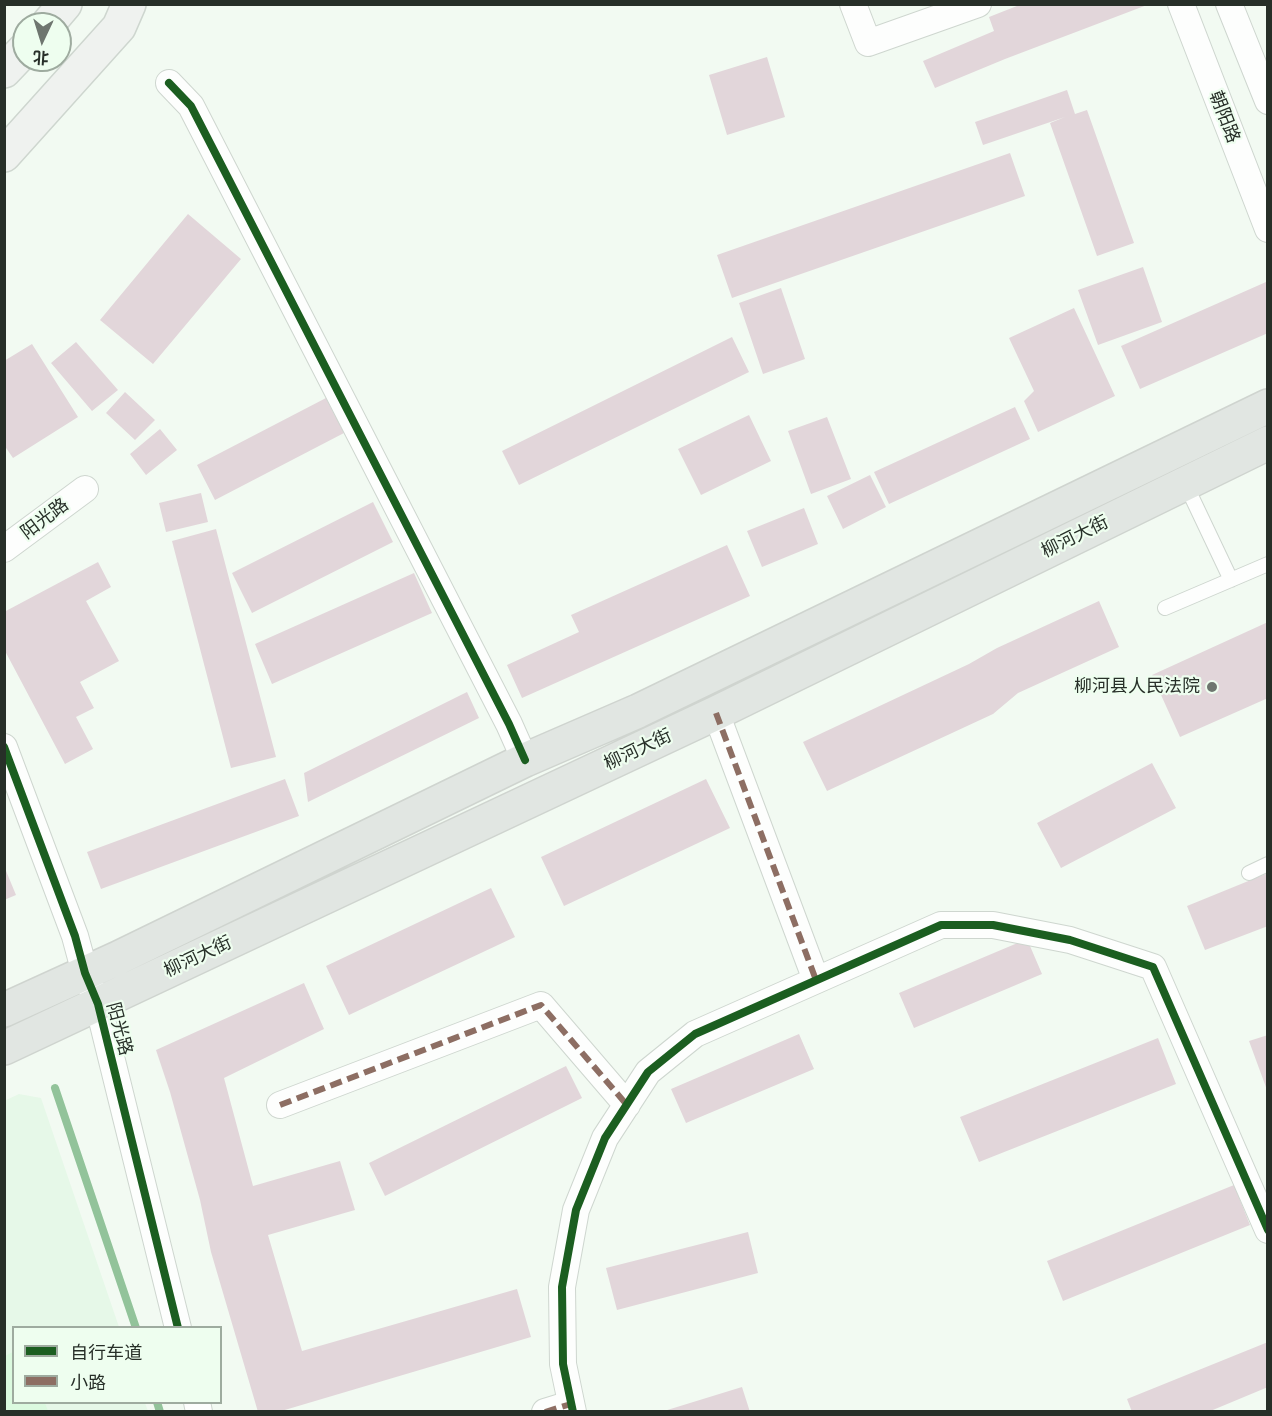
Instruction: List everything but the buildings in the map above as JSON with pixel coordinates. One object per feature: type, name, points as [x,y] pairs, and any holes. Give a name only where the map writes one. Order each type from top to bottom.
[{"type":"main road","name":"柳河大街","points":[[4,1010],[116,959],[525,760],[639,711],[1268,406]]},
{"type":"main road","name":"柳河大街","points":[[4,1048],[716,713],[1268,443]]},
{"type":"street","points":[[4,155],[118,27],[129,4]]},
{"type":"street","points":[[853,4],[868,43],[978,4]]},
{"type":"street","name":"朝阳路","points":[[1181,4],[1268,229]]},
{"type":"street","points":[[1229,4],[1268,101]]},
{"type":"street","points":[[169,83],[191,106],[525,760]]},
{"type":"street","name":"阳光路","points":[[4,549],[85,489]]},
{"type":"street","points":[[716,713],[816,980]]},
{"type":"street","name":"阳光路","points":[[4,747],[98,1004],[178,1326]]},
{"type":"street","points":[[545,1412],[572,1408],[563,1364],[562,1287],[576,1210],[605,1138],[648,1072],[695,1034],[941,925],[993,925],[1070,940],[1153,967],[1268,1230]]},
{"type":"street","points":[[280,1105],[541,1005],[627,1105]]},
{"type":"lane","points":[[1185,483],[1231,580]]},
{"type":"lane","points":[[1165,608],[1268,564]]},
{"type":"lane","points":[[1249,873],[1268,864]]},
{"type":"shaded area","points":[[19,1094],[41,1098],[119,1326],[12,1326],[12,1404],[145,1404],[148,1411],[5,1412],[4,1101]]},
{"type":"green space","points":[[12,1352],[12,1404],[45,1404],[48,1411],[5,1411],[5,1356]]},
{"type":"waterway","points":[[55,1088],[135,1326]]},
{"type":"waterway","points":[[158,1404],[160,1412]]},
{"type":"marked path","points":[[716,713],[816,980]]},
{"type":"marked path","points":[[280,1105],[541,1005],[627,1105]]},
{"type":"marked path","points":[[545,1412],[571,1404]]},
{"type":"cycle path","points":[[169,83],[191,106],[509,724],[525,760]]},
{"type":"cycle path","points":[[4,747],[98,1004],[178,1326]]},
{"type":"cycle path","points":[[573,1412],[563,1364],[562,1287],[576,1210],[605,1138],[648,1072],[695,1034],[941,925],[993,925],[1070,940],[1153,967],[1268,1230]]},
{"type":"place","name":"柳河县人民法院","points":[[1212,687]]}]
